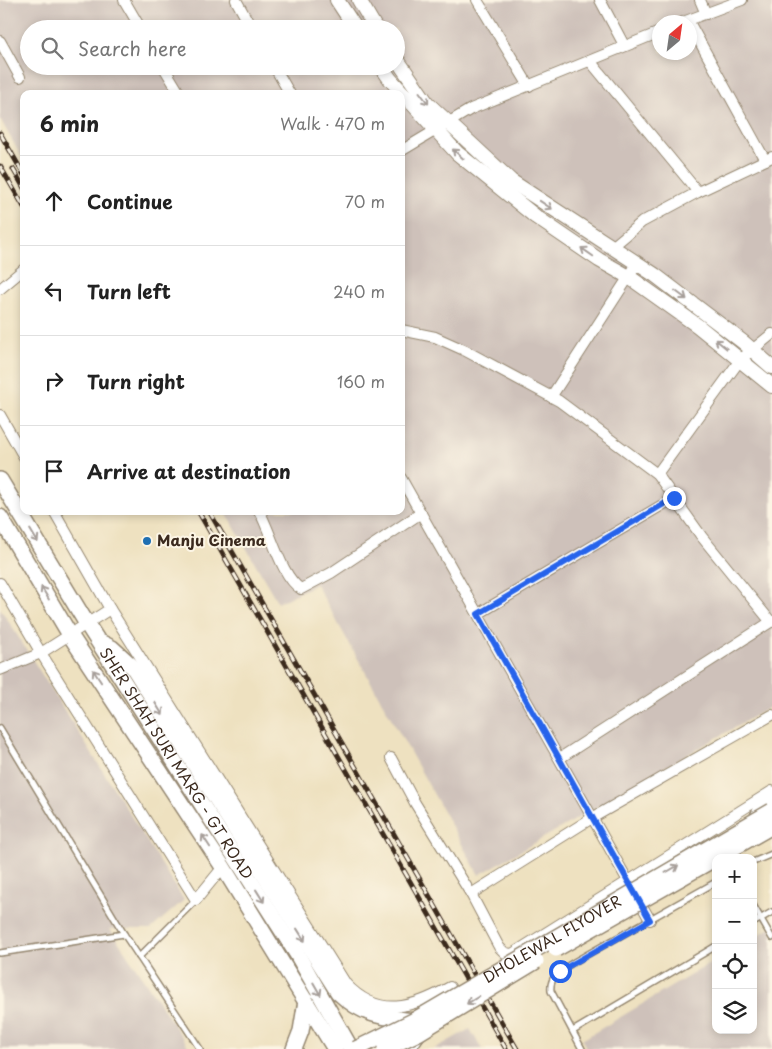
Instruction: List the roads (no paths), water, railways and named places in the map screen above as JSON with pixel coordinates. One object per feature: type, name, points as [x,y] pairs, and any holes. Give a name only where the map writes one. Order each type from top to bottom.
[{"type":"main road","name":"SHER SHAH SURI MARG - GT ROAD","points":[[0,480],[20,513]]},
{"type":"main road","name":"SHER SHAH SURI MARG - GT ROAD","points":[[21,515],[97,640],[297,954],[341,1047]]},
{"type":"main road","name":"SHER SHAH SURI MARG - GT ROAD","points":[[0,517],[70,635],[223,867],[306,1001],[341,1047]]},
{"type":"main road","points":[[97,640],[112,648],[133,667],[338,992],[359,1009],[415,1027],[407,1049]]},
{"type":"main road","points":[[766,827],[762,806],[772,801]]},
{"type":"main road","name":"DHOLEWAL FLYOVER","points":[[385,1049],[415,1027],[532,963],[766,827],[772,811]]},
{"type":"main road","points":[[294,1049],[300,1032],[306,1001]]},
{"type":"main road","name":"DHOLEWAL FLYOVER","points":[[341,1047],[415,1027]]},
{"type":"street","points":[[236,0],[247,20]]},
{"type":"street","points":[[336,0],[350,20]]},
{"type":"street","points":[[359,0],[371,20]]},
{"type":"street","points":[[477,0],[528,86]]},
{"type":"street","points":[[600,0],[624,45]]},
{"type":"street","points":[[700,0],[706,14]]},
{"type":"street","points":[[697,18],[742,0]]},
{"type":"street","points":[[128,2],[137,20]]},
{"type":"street","points":[[405,149],[471,109],[652,35]]},
{"type":"street","points":[[611,248],[642,222],[698,192],[769,159],[697,39]]},
{"type":"street","points":[[0,41],[20,77]]},
{"type":"street","points":[[590,61],[698,192]]},
{"type":"street","points":[[405,71],[427,103],[511,181],[637,264],[772,367]]},
{"type":"street","points":[[168,75],[178,90]]},
{"type":"street","points":[[279,75],[288,90]]},
{"type":"street","points":[[389,75],[401,90]]},
{"type":"street","points":[[405,94],[457,154],[536,217],[599,260],[629,277],[698,326],[772,386]]},
{"type":"street","points":[[551,397],[637,264]]},
{"type":"street","points":[[0,289],[20,272]]},
{"type":"street","points":[[405,331],[435,337],[551,397],[657,474],[702,537],[771,622],[560,758]]},
{"type":"street","points":[[657,474],[740,360],[772,334]]},
{"type":"street","points":[[0,415],[20,451]]},
{"type":"street","points":[[405,485],[650,920]]},
{"type":"street","points":[[478,614],[674,498]]},
{"type":"street","points":[[261,515],[290,577],[301,589],[421,513]]},
{"type":"street","points":[[56,515],[110,610],[346,984],[364,1000],[383,1006],[411,1005],[429,999],[450,987]]},
{"type":"street","points":[[0,583],[41,653],[196,900],[223,867]]},
{"type":"street","points":[[0,670],[41,653],[110,610]]},
{"type":"street","points":[[471,894],[592,818],[772,714]]},
{"type":"street","points":[[391,758],[415,803],[471,894],[500,947],[505,953],[512,954],[772,791]]},
{"type":"lane","points":[[0,728],[124,934],[200,1049]]},
{"type":"lane","points":[[712,830],[725,854]]},
{"type":"lane","points":[[757,860],[772,854]]},
{"type":"lane","points":[[582,1049],[551,991],[551,981],[554,977],[574,962],[712,884]]},
{"type":"lane","points":[[139,957],[196,900]]},
{"type":"lane","points":[[757,912],[772,938]]},
{"type":"lane","points":[[757,921],[772,912]]},
{"type":"lane","points":[[0,954],[124,934]]},
{"type":"lane","points":[[573,1032],[712,948]]},
{"type":"railway","points":[[0,133],[20,168]]},
{"type":"railway","points":[[0,166],[20,200]]},
{"type":"railway","points":[[13,169],[20,181]]},
{"type":"railway","points":[[200,515],[506,1049]]},
{"type":"railway","points":[[211,515],[517,1049]]},
{"type":"place","name":"Manju Cinema","points":[[147,541]]}]
